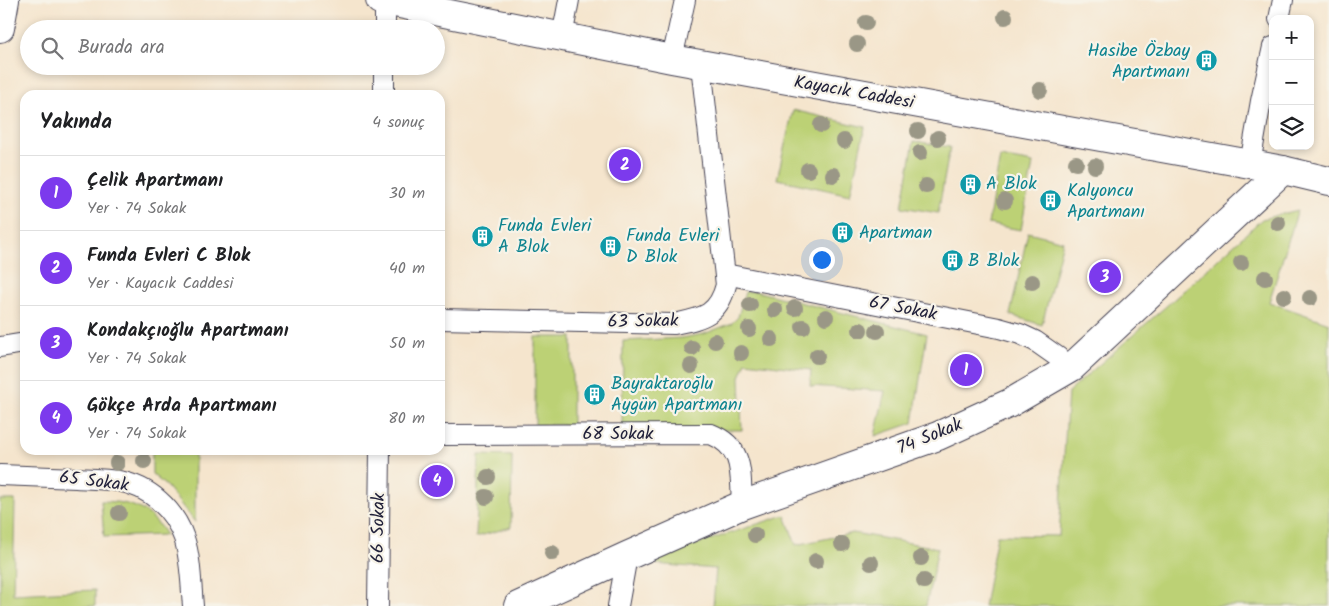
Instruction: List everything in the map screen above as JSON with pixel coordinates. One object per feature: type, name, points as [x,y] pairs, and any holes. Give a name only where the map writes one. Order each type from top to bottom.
[{"type":"main road","points":[[0,28],[5,0]]},
{"type":"main road","name":"Kayacık Caddesi","points":[[382,0],[453,8],[562,37],[700,65],[1283,170],[1329,181]]},
{"type":"main road","name":"74 Sokak","points":[[518,606],[742,505],[938,436],[1010,403],[1072,367],[1283,170]]},
{"type":"lane","points":[[382,0],[384,20]]},
{"type":"lane","points":[[562,37],[569,0]]},
{"type":"lane","points":[[672,59],[685,0]]},
{"type":"lane","points":[[1280,15],[1283,0]]},
{"type":"lane","points":[[1250,164],[1270,60]]},
{"type":"lane","name":"63 Sokak","points":[[445,319],[674,324],[704,317],[713,311],[724,296],[726,285],[700,65]]},
{"type":"lane","points":[[384,75],[384,90]]},
{"type":"lane","name":"67 Sokak","points":[[725,274],[1006,330],[1036,341],[1072,367]]},
{"type":"lane","points":[[0,347],[20,344]]},
{"type":"lane","name":"68 Sokak","points":[[445,435],[711,434],[721,438],[737,456],[742,505]]},
{"type":"lane","name":"66 Sokak","points":[[378,606],[380,455]]},
{"type":"lane","name":"65 Sokak","points":[[0,475],[119,481],[139,487],[156,497],[172,513],[185,539],[189,559],[193,606]]},
{"type":"lane","points":[[618,606],[627,556]]},
{"type":"green space","points":[[793,110],[865,127],[850,195],[777,179]]},
{"type":"green space","points":[[914,141],[950,147],[938,213],[902,207]]},
{"type":"green space","points":[[1000,157],[1033,163],[1021,230],[988,224]]},
{"type":"green space","points":[[1298,210],[1269,302],[1329,323],[1329,606],[984,606],[997,535],[1059,536],[1068,392],[1262,219]]},
{"type":"green space","points":[[1028,232],[1063,241],[1042,325],[1010,315]]},
{"type":"green space","points":[[755,291],[927,334],[913,423],[875,436],[885,391],[810,386],[811,370],[746,362],[740,377],[742,430],[622,429],[623,341],[682,338],[704,334],[732,323],[738,317],[745,292]]},
{"type":"green space","points":[[535,337],[572,337],[572,425],[535,425]]},
{"type":"green space","points":[[152,455],[195,455],[195,522],[167,487],[152,474]]},
{"type":"green space","points":[[479,455],[512,456],[511,527],[476,537]]},
{"type":"green space","points":[[0,500],[15,500],[13,594],[95,590],[95,606],[0,606]]},
{"type":"green space","points":[[101,501],[122,503],[139,508],[153,518],[166,535],[104,537]]},
{"type":"green space","points":[[785,515],[796,545],[853,533],[938,548],[926,606],[713,606],[716,569],[640,563]]},
{"type":"place","name":"Hasibe Özbay Apartmanı","points":[[1206,61]]},
{"type":"place","name":"Funda Evleri C Blok","points":[[625,165]]},
{"type":"place","name":"A Blok","points":[[970,184]]},
{"type":"place","name":"Kalyoncu Apartmanı","points":[[1051,201]]},
{"type":"place","name":"Apartman","points":[[843,233]]},
{"type":"place","name":"Funda Evleri A Blok","points":[[482,236]]},
{"type":"place","name":"Funda Evleri D Blok","points":[[610,246]]},
{"type":"place","name":"B Blok","points":[[952,261]]},
{"type":"place","name":"Kondakçıoğlu Apartmanı","points":[[1105,277]]},
{"type":"place","name":"Çelik Apartmanı","points":[[966,370]]},
{"type":"place","name":"Bayraktaroğlu Aygün Apartmanı","points":[[595,394]]},
{"type":"place","name":"Gökçe Arda Apartmanı","points":[[437,481]]}]
